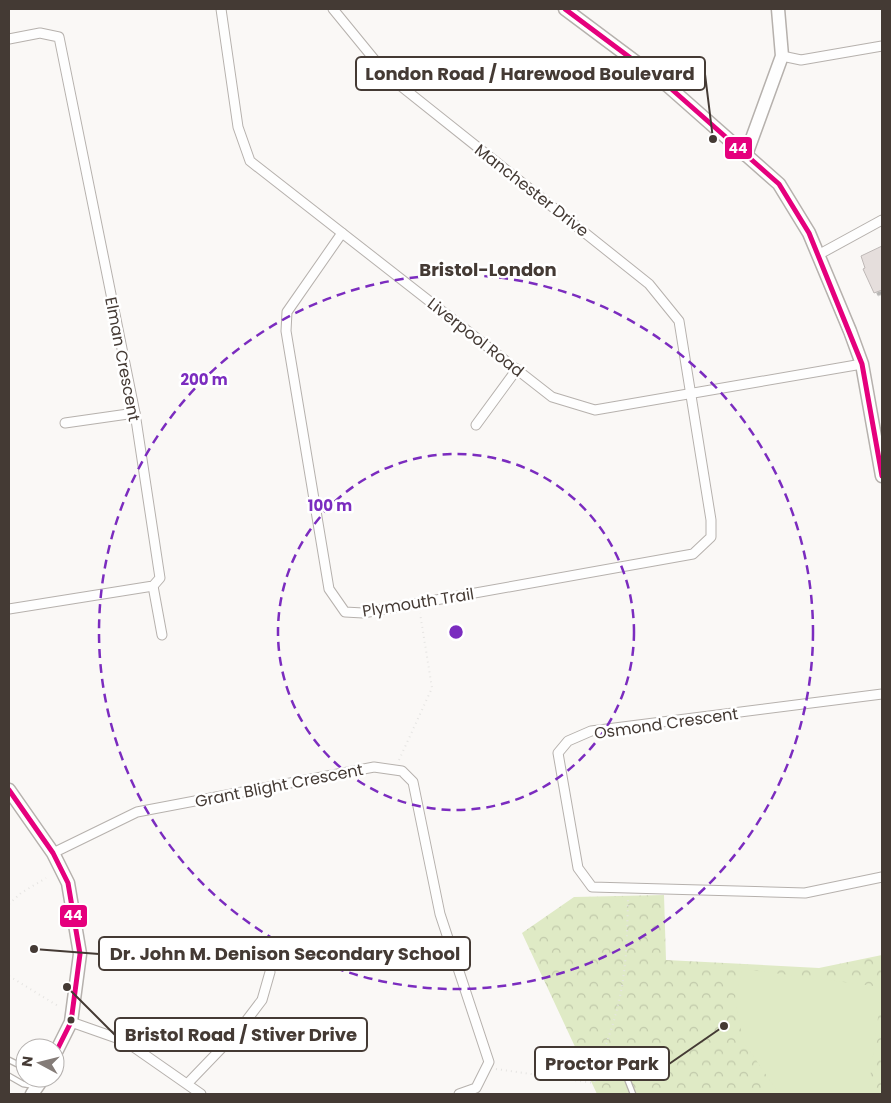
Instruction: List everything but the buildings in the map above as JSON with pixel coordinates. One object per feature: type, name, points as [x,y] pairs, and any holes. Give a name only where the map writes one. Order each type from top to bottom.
[{"type":"street","name":"Liverpool Road","points":[[221,9],[238,127],[250,161],[552,397],[594,410],[862,364]]},
{"type":"street","name":"Manchester Drive","points":[[333,9],[387,75],[650,284],[679,321],[690,393]]},
{"type":"street","points":[[565,9],[668,86],[779,184],[809,233],[862,364],[882,476]]},
{"type":"street","points":[[746,155],[782,56],[778,9]]},
{"type":"street","name":"Elman Crescent","points":[[9,40],[40,34],[59,38],[135,413],[160,578],[153,586]]},
{"type":"street","points":[[782,56],[801,60],[882,46]]},
{"type":"street","points":[[818,255],[882,220]]},
{"type":"street","name":"Plymouth Trail","points":[[342,233],[287,312],[286,331],[329,589],[344,612],[363,613],[693,554],[710,537],[712,520],[690,393]]},
{"type":"street","points":[[476,425],[517,369]]},
{"type":"street","points":[[65,422],[135,413]]},
{"type":"street","points":[[9,609],[153,586],[162,635]]},
{"type":"street","name":"Osmond Crescent","points":[[882,694],[591,731],[568,741],[558,753],[578,868],[592,887],[805,893],[882,877]]},
{"type":"street","name":"Grant Blight Crescent","points":[[53,853],[137,812],[374,766],[395,770]]},
{"type":"street","points":[[395,770],[402,771],[413,782],[440,914],[489,1062],[476,1088],[459,1094]]},
{"type":"street","points":[[9,790],[53,853],[68,883],[80,954],[71,1022],[63,1038]]},
{"type":"street","points":[[188,1083],[240,1029],[262,1000],[270,972]]},
{"type":"street","points":[[71,1022],[125,1041],[188,1083],[201,1094]]},
{"type":"lane","points":[[626,1076],[632,1094]]},
{"type":"path","points":[[395,770],[432,688],[418,603]]},
{"type":"path","points":[[9,904],[21,892],[46,878]]},
{"type":"path","points":[[486,1068],[594,1083],[618,1005],[627,945],[628,887]]},
{"type":"path","points":[[9,976],[58,1006]]},
{"type":"green space","points":[[664,895],[666,960],[819,968],[882,955],[882,1094],[597,1094],[522,933],[574,897]]},
{"type":"green space","points":[[742,969],[882,987],[868,1094],[782,1094],[775,1088],[743,1041],[735,999]]},
{"type":"transit line","name":"44","points":[[565,9],[668,86],[779,184],[809,233],[862,364],[882,476]]},
{"type":"transit line","name":"44","points":[[9,790],[53,853],[68,883],[80,954],[71,1022],[63,1038]]},
{"type":"place","name":"London Road / Harewood Boulevard","points":[[713,139]]},
{"type":"place","name":"Dr. John M. Denison Secondary School","points":[[34,949]]},
{"type":"place","name":"Bristol Road / Stiver Drive","points":[[67,987]]},
{"type":"place","name":"Proctor Park","points":[[724,1026]]},
{"type":"district","name":"Bristol-London","points":[[488,270]]}]
